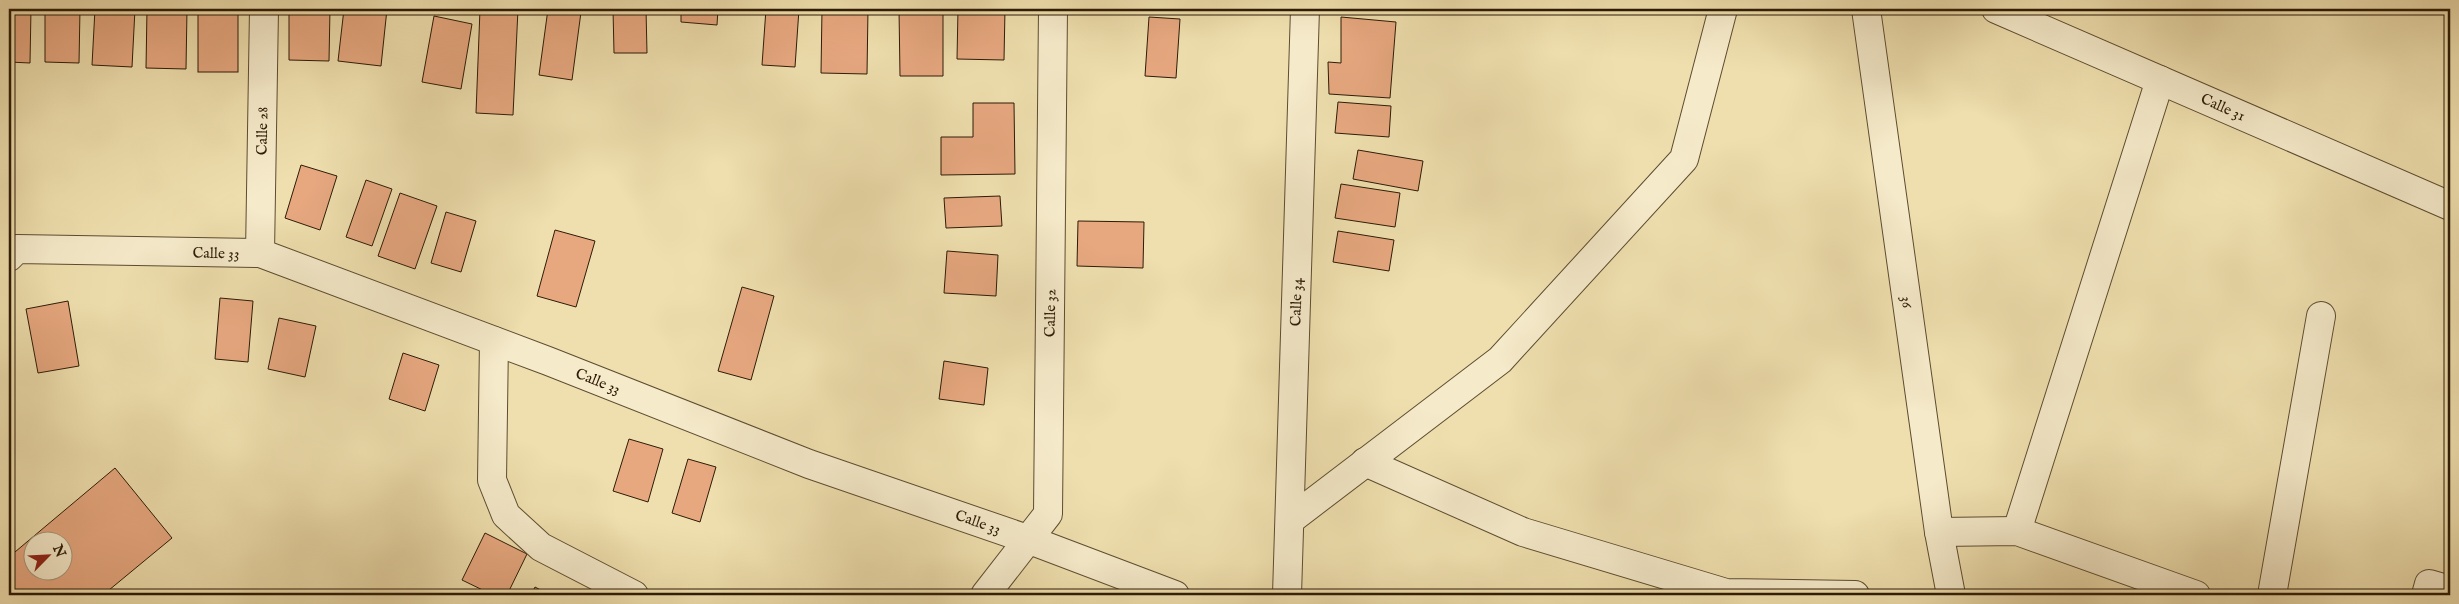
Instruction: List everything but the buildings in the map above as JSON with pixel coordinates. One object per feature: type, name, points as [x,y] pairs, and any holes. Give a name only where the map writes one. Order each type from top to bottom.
[{"type":"street","name":"Calle 28","points":[[260,253],[264,9]]},
{"type":"street","name":"Calle 32","points":[[985,595],[1048,514],[1053,9]]},
{"type":"street","name":"Calle 34","points":[[1287,595],[1306,9]]},
{"type":"street","points":[[1290,520],[1500,360],[1684,159],[1723,9]]},
{"type":"street","name":"36","points":[[1866,9],[1939,532],[1951,595]]},
{"type":"street","name":"Calle 31","points":[[1996,9],[2450,206]]},
{"type":"street","points":[[2017,530],[2160,80]]},
{"type":"street","name":"Calle 33","points":[[9,257],[17,249],[260,253],[494,341],[809,464],[1027,539],[1175,595]]},
{"type":"street","points":[[2272,595],[2321,316]]},
{"type":"street","points":[[494,341],[492,480],[506,515],[541,547],[634,595]]},
{"type":"street","points":[[1365,462],[1523,532],[1726,593],[1855,595]]},
{"type":"street","points":[[1939,532],[2017,530],[2196,595]]}]
